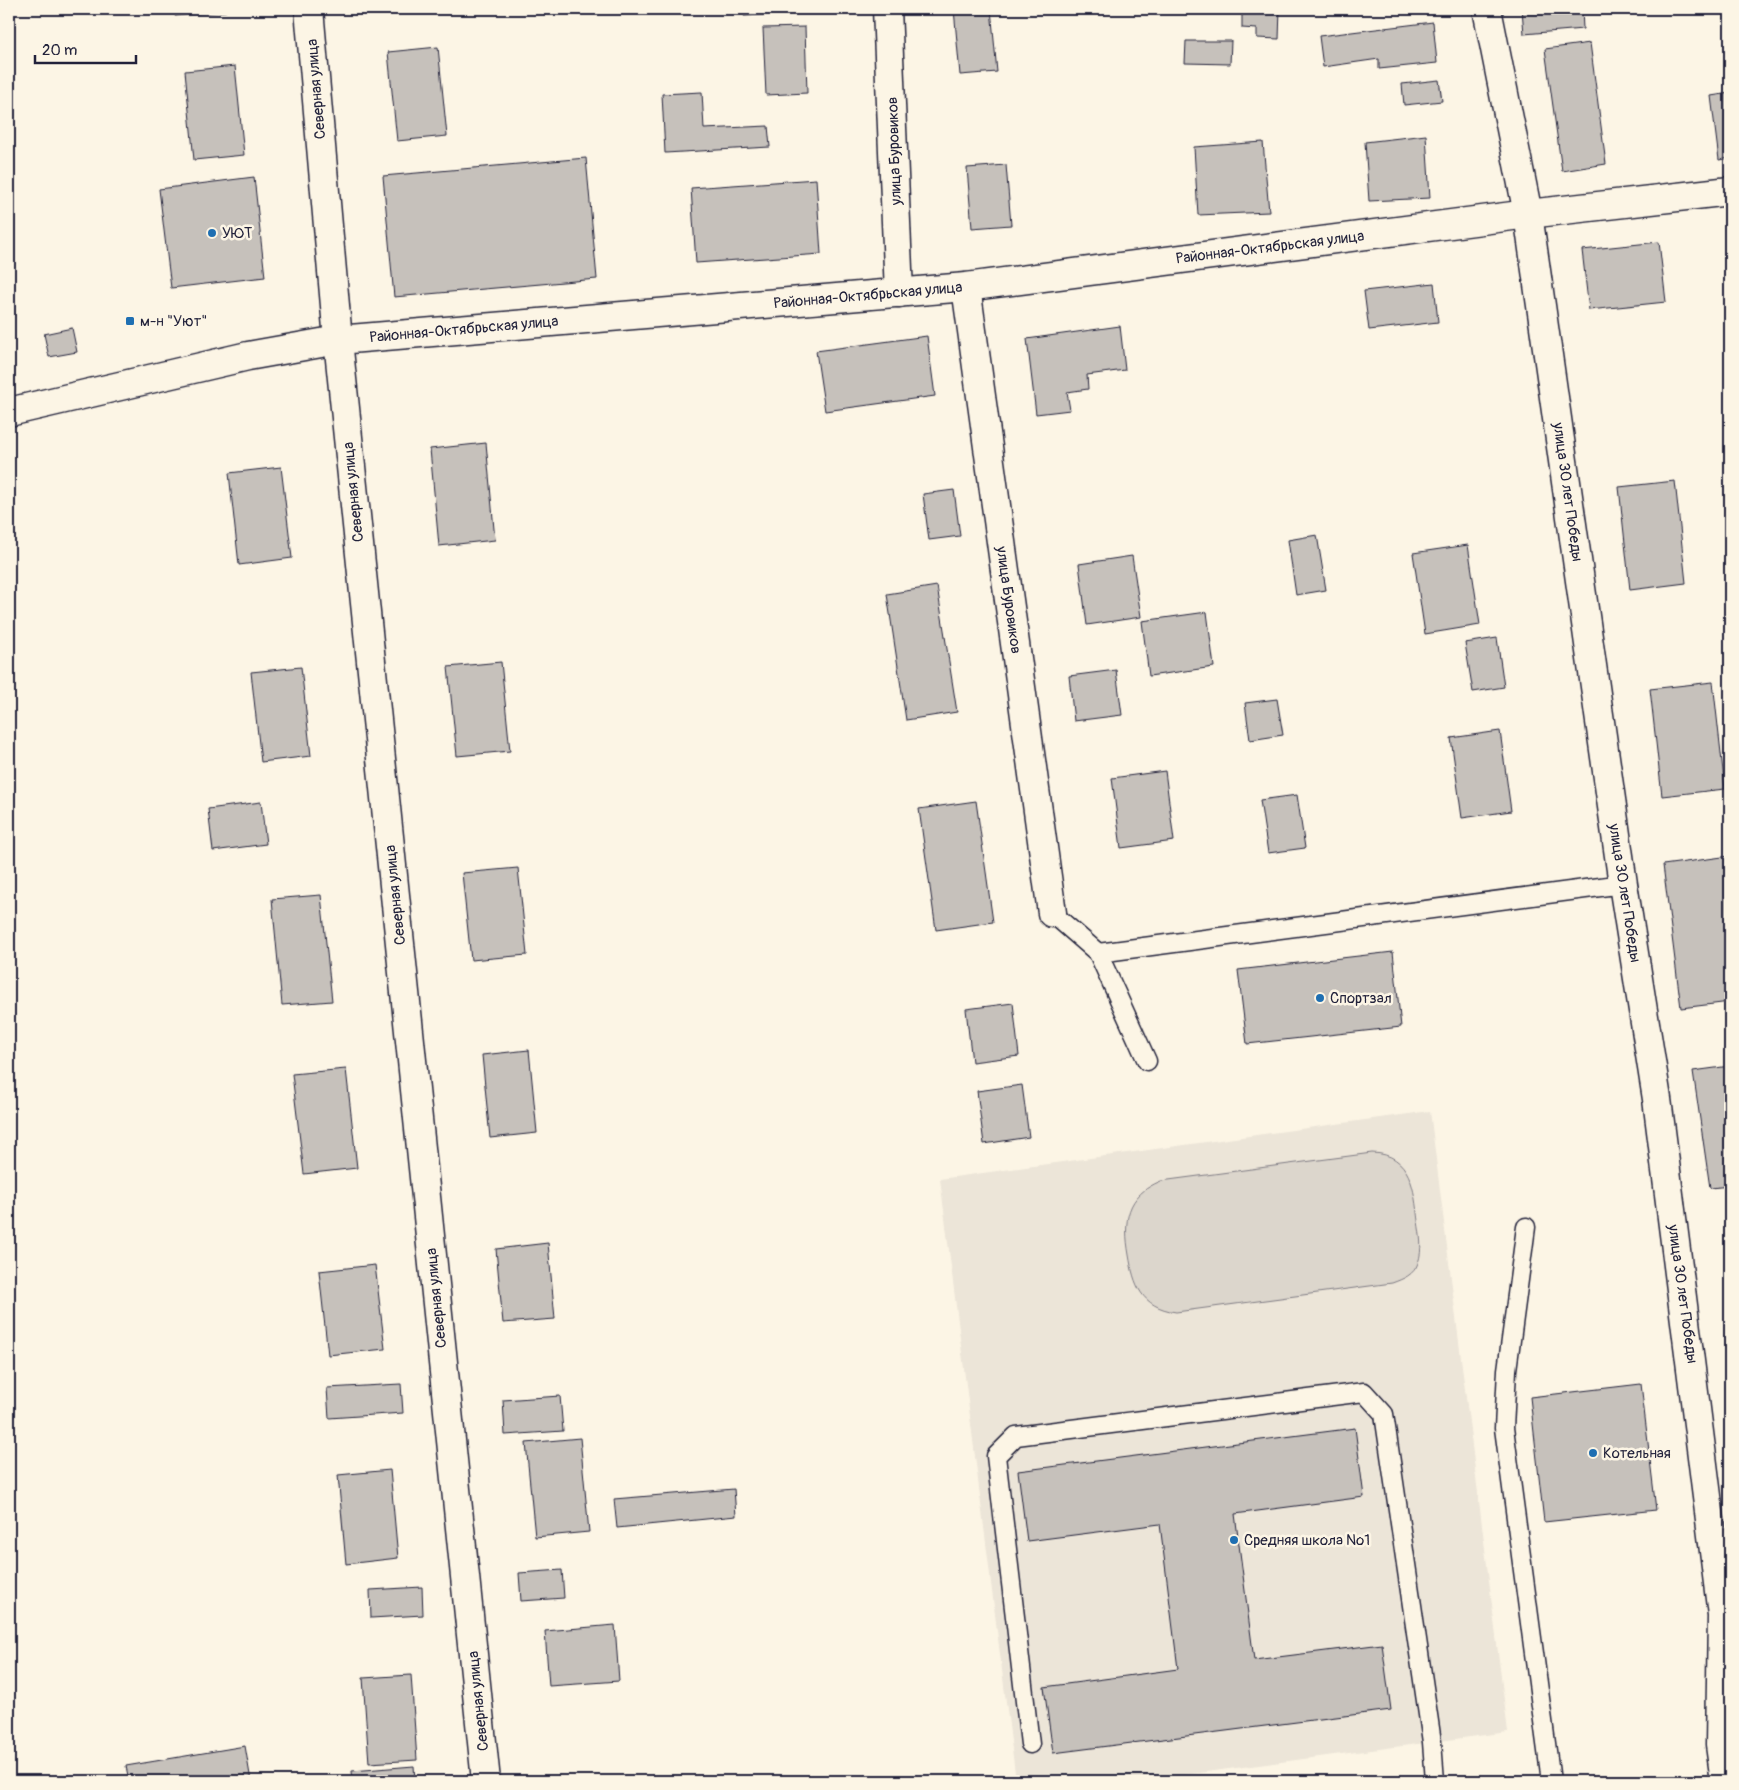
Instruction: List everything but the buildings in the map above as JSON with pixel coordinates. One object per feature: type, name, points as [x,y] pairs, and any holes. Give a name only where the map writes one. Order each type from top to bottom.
[{"type":"street","name":"Северная улица","points":[[309,9],[338,340],[486,1781]]},
{"type":"street","name":"улица Буровиков","points":[[888,9],[899,293]]},
{"type":"street","name":"улица 30 лет Победы","points":[[1487,9],[1528,214],[1623,884],[1658,1109],[1722,1615],[1720,1745],[1725,1781]]},
{"type":"street","name":"Районная-Октябрьская улица","points":[[9,412],[248,356],[338,340],[966,287],[1528,214],[1730,191]]},
{"type":"street","name":"улица Буровиков","points":[[966,287],[1052,913]]},
{"type":"lane","points":[[1098,953],[1623,884]]},
{"type":"lane","points":[[1052,913],[1098,953],[1147,1061]]},
{"type":"lane","points":[[1526,1227],[1507,1370],[1504,1428],[1551,1781]]},
{"type":"lane","points":[[1030,1744],[996,1456],[1016,1436],[1364,1392],[1384,1414],[1432,1742],[1435,1781]]},
{"type":"shaded area","name":"Средняя школа №1","points":[[1430,1111],[1508,1732],[1138,1781],[1016,1781],[940,1179]]},
{"type":"shaded area","points":[[1372,1153],[1385,1155],[1395,1160],[1403,1167],[1412,1186],[1417,1209],[1421,1247],[1420,1258],[1416,1267],[1408,1276],[1392,1283],[1176,1312],[1155,1305],[1141,1293],[1131,1266],[1127,1243],[1127,1220],[1134,1202],[1149,1187],[1161,1181]]},
{"type":"place","name":"УЮТ","points":[[212,233]]},
{"type":"place","name":"м-н \"Уют\"","points":[[130,321]]},
{"type":"place","name":"Спортзал","points":[[1320,998]]},
{"type":"place","name":"Котельная","points":[[1593,1453]]},
{"type":"place","name":"Средняя школа №1","points":[[1234,1540]]}]
